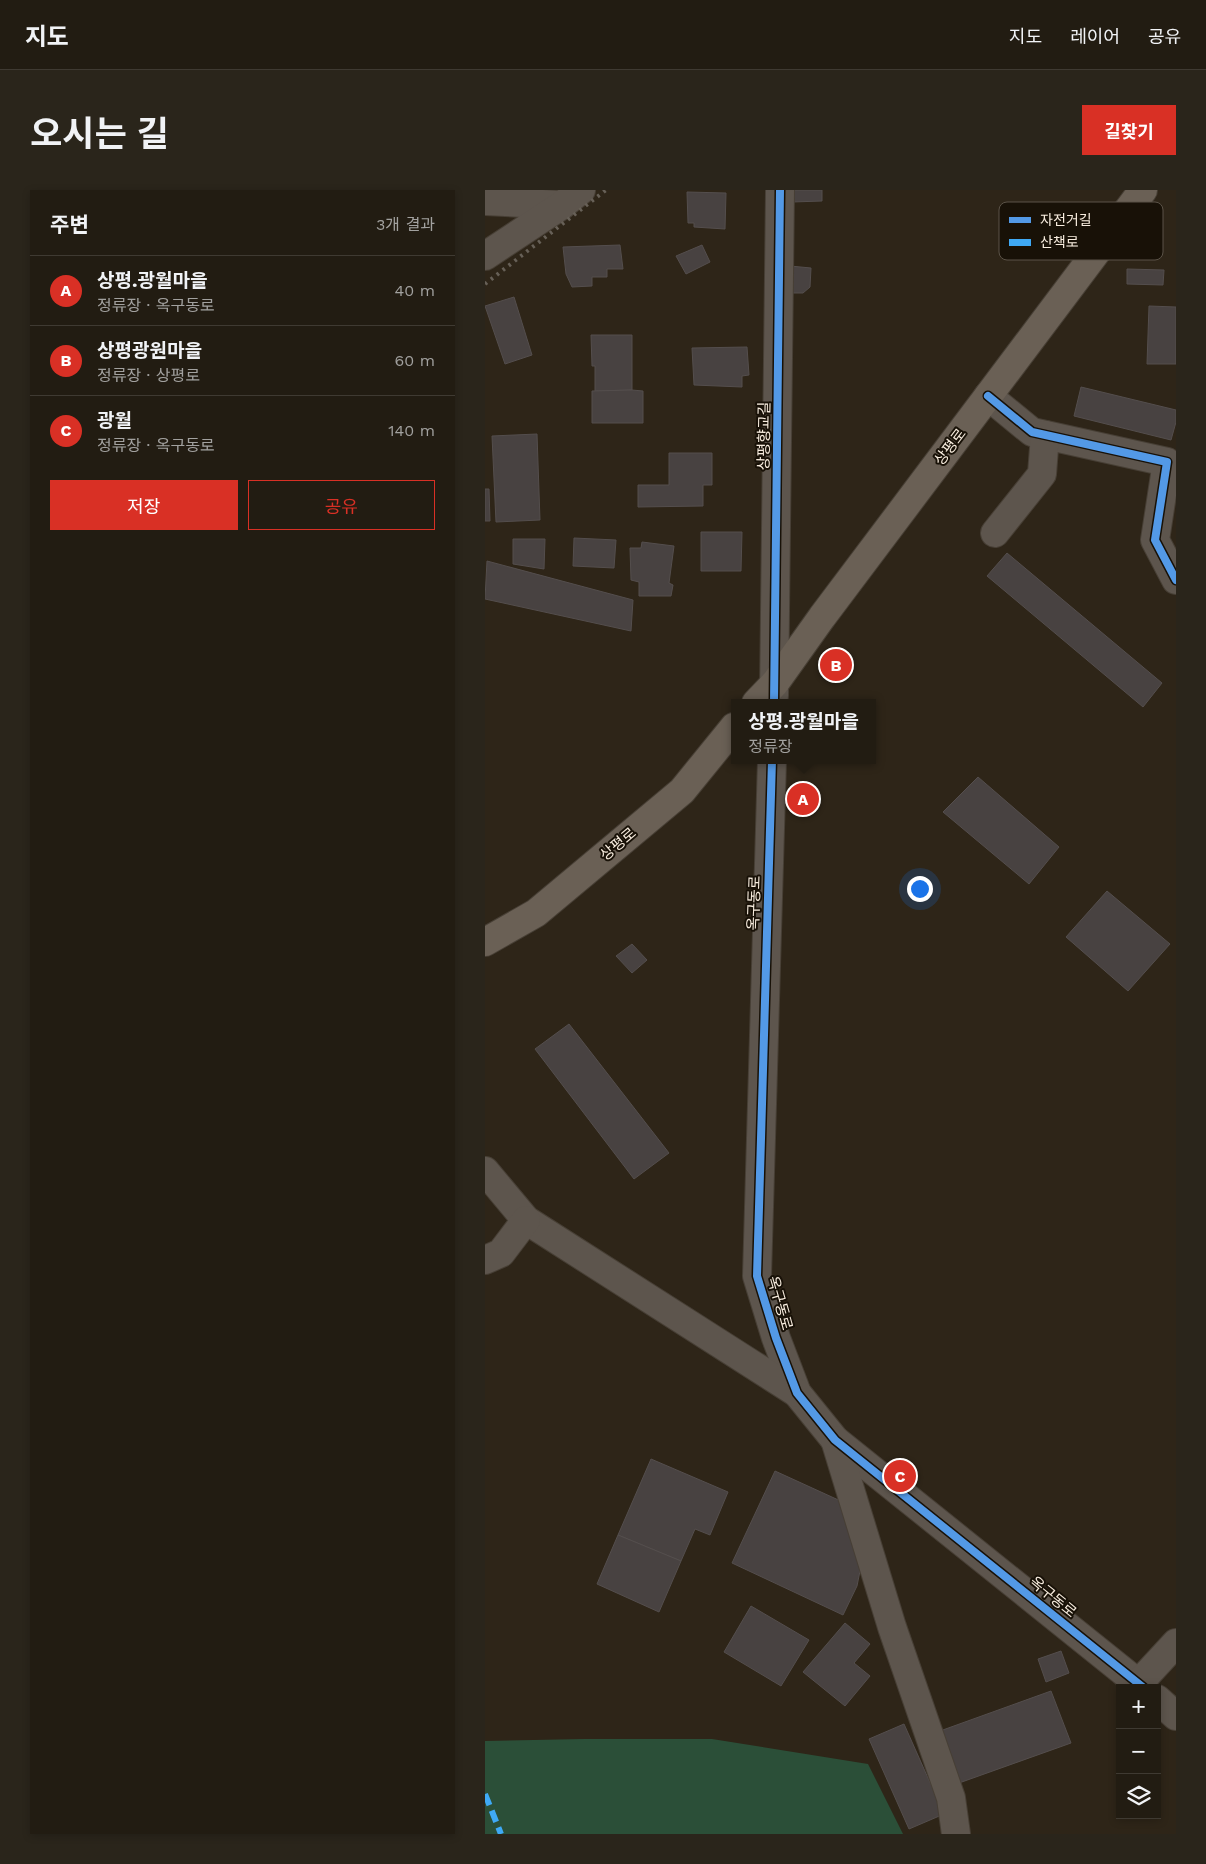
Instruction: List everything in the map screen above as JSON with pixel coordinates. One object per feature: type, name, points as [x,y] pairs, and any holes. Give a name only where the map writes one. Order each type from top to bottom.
[{"type":"main road","name":"상평로","points":[[1134,202],[1143,190]]},
{"type":"main road","name":"상평로","points":[[774,693],[822,617],[1090,260]]},
{"type":"main road","name":"상평로","points":[[485,942],[536,912],[683,790],[731,731]]},
{"type":"street","name":"상평향교길","points":[[774,693],[781,190]]},
{"type":"street","points":[[485,201],[572,197]]},
{"type":"street","points":[[485,256],[572,197]]},
{"type":"street","points":[[988,396],[1032,432],[1167,462],[1155,540],[1176,580]]},
{"type":"street","points":[[995,532],[1042,474],[1045,435]]},
{"type":"street","name":"옥구동로","points":[[772,764],[757,1276],[776,1338],[797,1393],[835,1440],[1140,1684]]},
{"type":"street","points":[[485,1170],[526,1220],[797,1393]]},
{"type":"street","points":[[485,1260],[501,1253],[526,1220]]},
{"type":"street","points":[[835,1440],[892,1627],[951,1798],[956,1834]]},
{"type":"street","points":[[1151,1684],[1176,1643]]},
{"type":"street","name":"옥구동로","points":[[1161,1703],[1176,1716]]},
{"type":"green space","points":[[712,1739],[868,1764],[903,1834],[485,1834],[485,1741]]},
{"type":"building","points":[[792,190],[822,190],[822,201],[792,202]]},
{"type":"building","points":[[687,192],[726,193],[725,229],[694,227],[694,223],[688,223]]},
{"type":"building","points":[[620,245],[623,269],[607,269],[607,277],[592,277],[592,286],[572,287],[566,274],[563,247]]},
{"type":"building","points":[[702,245],[710,262],[686,274],[676,256]]},
{"type":"building","points":[[790,266],[811,268],[810,287],[803,293],[790,293]]},
{"type":"building","points":[[1127,269],[1164,270],[1163,285],[1127,284]]},
{"type":"building","points":[[514,297],[532,355],[505,364],[485,306]]},
{"type":"building","points":[[1149,306],[1176,307],[1176,364],[1147,364]]},
{"type":"building","points":[[591,335],[632,335],[632,390],[595,391],[595,366],[592,366]]},
{"type":"building","points":[[747,347],[749,375],[742,376],[742,387],[694,385],[692,348]]},
{"type":"building","points":[[1081,387],[1176,410],[1176,422],[1171,440],[1074,416]]},
{"type":"building","points":[[592,391],[643,391],[643,423],[592,423]]},
{"type":"building","points":[[537,434],[540,520],[496,522],[492,436]]},
{"type":"building","points":[[669,453],[712,453],[712,485],[703,485],[703,506],[638,507],[638,485],[669,485]]},
{"type":"building","points":[[485,489],[489,489],[490,521],[485,521]]},
{"type":"building","points":[[701,532],[742,532],[741,571],[701,571]]},
{"type":"building","points":[[574,538],[616,540],[614,568],[573,566]]},
{"type":"building","points":[[513,539],[545,539],[544,569],[513,564]]},
{"type":"building","points":[[642,542],[674,546],[669,583],[673,585],[671,596],[639,596],[639,582],[631,580],[630,548],[641,548]]},
{"type":"building","points":[[1007,553],[1162,683],[1143,707],[987,576]]},
{"type":"building","points":[[487,561],[633,600],[631,631],[485,599]]},
{"type":"building","points":[[978,777],[1059,847],[1029,884],[943,812]]},
{"type":"building","points":[[1107,891],[1170,944],[1128,991],[1066,937]]},
{"type":"building","points":[[632,944],[647,960],[632,973],[616,956]]},
{"type":"building","points":[[569,1024],[669,1153],[634,1179],[535,1049]]},
{"type":"building","points":[[651,1459],[728,1492],[710,1535],[695,1529],[681,1561],[618,1535]]},
{"type":"building","points":[[775,1471],[845,1503],[861,1566],[857,1586],[843,1615],[732,1563]]},
{"type":"building","points":[[618,1535],[681,1561],[659,1612],[597,1584]]},
{"type":"building","points":[[751,1606],[809,1640],[781,1686],[724,1652]]},
{"type":"building","points":[[845,1623],[870,1644],[854,1663],[870,1676],[845,1706],[803,1672]]},
{"type":"building","points":[[1061,1651],[1069,1673],[1046,1682],[1038,1659]]},
{"type":"building","points":[[1051,1691],[1071,1743],[959,1783],[940,1731]]},
{"type":"building","points":[[904,1724],[944,1814],[909,1829],[869,1739]]},
{"type":"railway","points":[[485,284],[606,190]]},
{"type":"marked path","points":[[485,1794],[501,1834]]},
{"type":"cycle path","points":[[774,699],[780,190]]},
{"type":"cycle path","points":[[988,396],[1032,432],[1167,462],[1155,540],[1176,580]]},
{"type":"cycle path","points":[[772,764],[757,1276],[776,1338],[797,1393],[835,1440],[1139,1684]]},
{"type":"place","name":"상평광원마을","points":[[836,665]]},
{"type":"place","name":"상평.광월마을","points":[[803,799]]},
{"type":"place","name":"광월","points":[[900,1476]]}]
